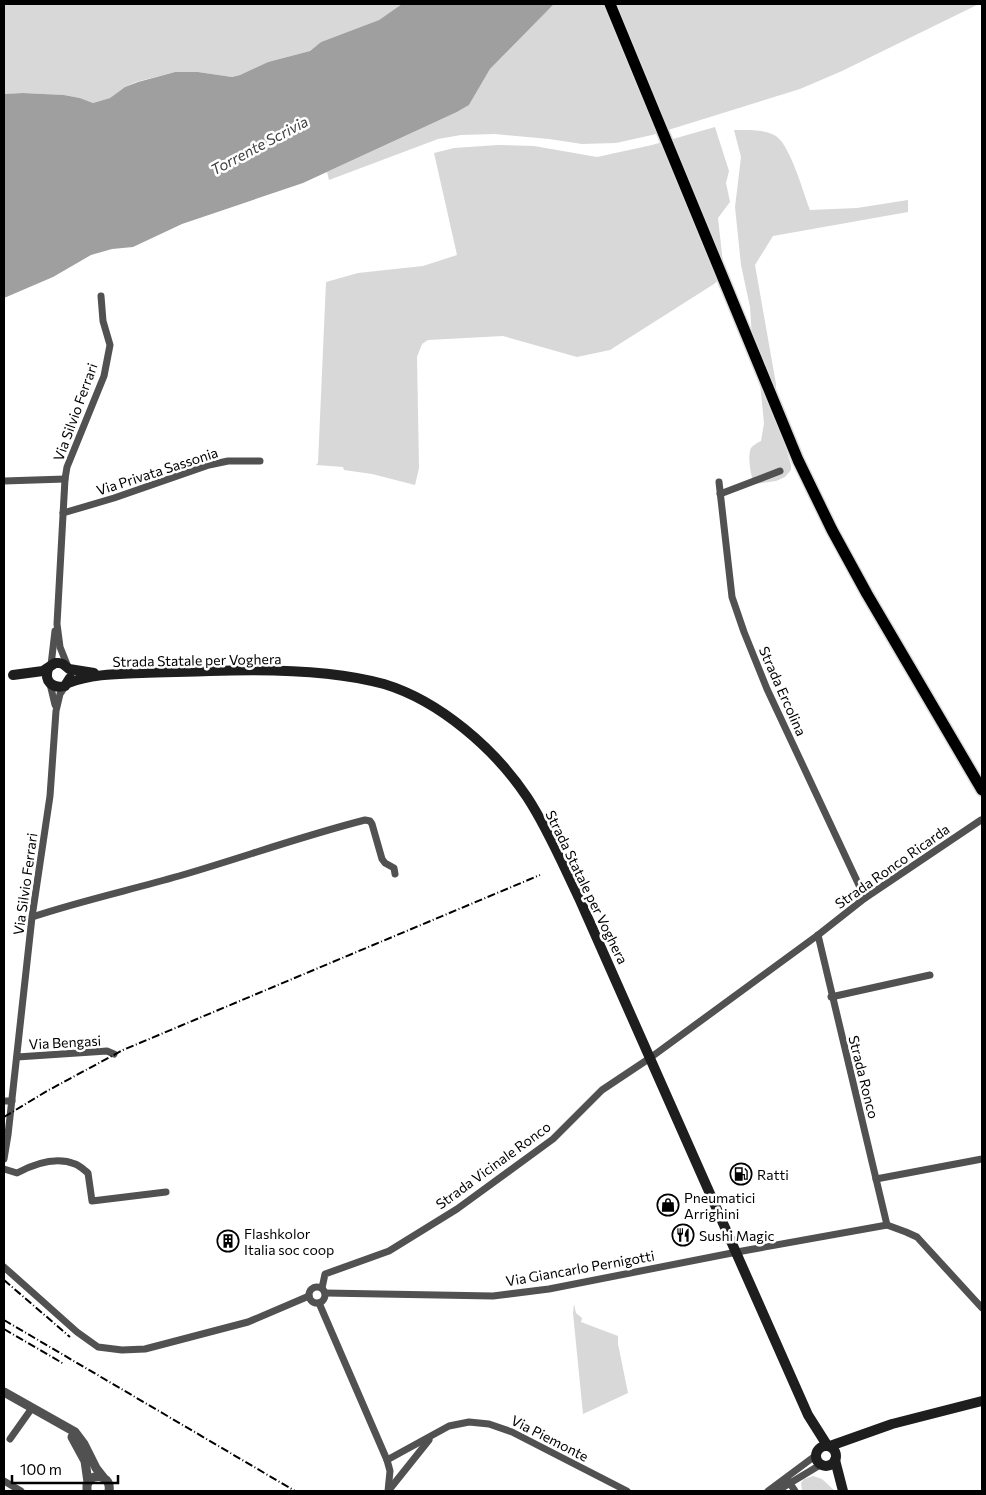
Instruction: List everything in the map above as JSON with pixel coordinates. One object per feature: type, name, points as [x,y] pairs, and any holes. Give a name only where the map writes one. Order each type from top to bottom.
[{"type":"main road","points":[[610,4],[798,460],[832,530],[932,707],[982,790]]},
{"type":"main road","name":"Strada Statale per Voghera","points":[[8,675],[38,672],[59,663],[68,668],[106,674]]},
{"type":"main road","points":[[50,667],[46,677],[50,683]]},
{"type":"main road","points":[[67,684],[71,676],[68,668]]},
{"type":"main road","name":"Strada Statale per Voghera","points":[[8,675],[29,677],[57,687],[83,678],[106,674],[238,670],[345,677],[384,684],[419,699],[447,717],[499,760],[526,796],[538,816],[579,898],[842,1491]]},
{"type":"main road","points":[[826,1456],[860,1436],[892,1424],[982,1402]]},
{"type":"street","name":"Via Silvio Ferrari","points":[[50,667],[57,624],[67,467],[104,376],[110,345],[103,320],[101,296]]},
{"type":"street","name":"Via Privata Sassonia","points":[[63,513],[114,498],[208,465],[260,461]]},
{"type":"street","points":[[720,494],[780,471]]},
{"type":"street","name":"Via Silvio Ferrari","points":[[4,481],[65,479]]},
{"type":"street","name":"Strada Ercolina","points":[[719,482],[732,597],[744,632],[767,689],[865,898]]},
{"type":"street","name":"Via Silvio Ferrari","points":[[57,624],[60,648],[68,668]]},
{"type":"street","name":"Via Silvio Ferrari","points":[[50,683],[56,710]]},
{"type":"street","name":"Via Silvio Ferrari","points":[[5,1155],[8,1101],[17,1057],[32,917],[50,796],[56,710],[60,694],[67,684]]},
{"type":"street","points":[[32,917],[54,909],[180,876],[324,830],[365,820],[370,820],[382,859],[394,868],[395,874]]},
{"type":"street","name":"Strada Ronco Ricarda","points":[[818,935],[865,898],[981,820]]},
{"type":"street","name":"Strada Vicinale Ronco","points":[[324,1291],[325,1274],[389,1251],[457,1208],[553,1139],[602,1090],[650,1058],[818,935]]},
{"type":"street","name":"Strada Ronco","points":[[818,935],[831,997],[887,1225]]},
{"type":"street","points":[[831,997],[930,975]]},
{"type":"street","name":"Via Bengasi","points":[[17,1057],[107,1051],[114,1054]]},
{"type":"street","points":[[876,1179],[982,1158]]},
{"type":"street","points":[[4,1169],[17,1173],[36,1163],[57,1161],[75,1164],[88,1173],[92,1201],[166,1192]]},
{"type":"street","points":[[887,1225],[917,1237],[982,1308]]},
{"type":"street","name":"Via Giancarlo Pernigotti","points":[[324,1291],[494,1296],[549,1289],[887,1225]]},
{"type":"street","points":[[4,1267],[77,1332],[98,1347],[122,1350],[145,1349],[248,1322],[309,1296]]},
{"type":"street","points":[[318,1286],[324,1291],[324,1300],[319,1303],[313,1302],[309,1296],[309,1292],[314,1287],[318,1286]]},
{"type":"street","points":[[319,1303],[387,1460],[390,1471],[389,1491]]},
{"type":"street","points":[[4,1392],[72,1430],[108,1482],[109,1491]]},
{"type":"street","points":[[10,1439],[32,1408]]},
{"type":"street","points":[[56,1421],[68,1431],[76,1442],[87,1467],[88,1487]]},
{"type":"street","name":"Via Piemonte","points":[[387,1460],[431,1438],[449,1426],[468,1422],[489,1424],[512,1432],[627,1491]]},
{"type":"street","name":"Via Piemonte","points":[[389,1491],[431,1438]]},
{"type":"street","points":[[768,1491],[826,1456]]},
{"type":"street","points":[[88,1487],[96,1476],[103,1477]]},
{"type":"street","points":[[777,1491],[788,1480]]},
{"type":"street","points":[[788,1480],[795,1491]]},
{"type":"street","points":[[4,1481],[22,1491]]},
{"type":"shaded area","points":[[4,4],[402,4],[379,20],[321,42],[310,51],[268,62],[240,75],[232,77],[198,72],[175,72],[136,82],[125,87],[110,98],[93,103],[64,95],[4,94]]},
{"type":"shaded area","points":[[554,4],[979,4],[842,71],[800,89],[652,135],[616,143],[582,144],[495,134],[461,135],[438,139],[329,180],[327,172],[469,105],[490,69]]},
{"type":"shaded area","points":[[715,127],[729,171],[726,183],[730,202],[718,218],[724,272],[722,277],[714,284],[610,350],[577,357],[503,336],[428,340],[422,344],[417,357],[419,468],[415,485],[372,474],[344,470],[343,467],[316,465],[318,463],[326,282],[358,273],[423,266],[457,255],[434,153],[454,148],[498,145],[534,146],[597,157],[652,145]]},
{"type":"shaded area","points":[[734,130],[756,130],[776,136],[792,160],[810,210],[857,208],[908,200],[908,212],[773,236],[755,265],[785,445],[791,470],[785,477],[776,481],[754,484],[749,456],[751,448],[761,441],[764,423],[759,373],[752,338],[750,307],[741,265],[735,207],[741,157]]},
{"type":"shaded area","points":[[574,1304],[576,1313],[582,1318],[581,1322],[618,1336],[628,1393],[583,1414],[573,1313]]},
{"type":"shaded area","points":[[813,1476],[822,1479],[835,1491],[802,1491],[801,1483],[804,1479]]},
{"type":"water","name":"Torrente Scrivia","points":[[402,4],[554,4],[490,69],[469,105],[457,112],[303,183],[182,224],[133,247],[112,249],[91,255],[53,277],[4,298],[4,94],[64,95],[93,103],[110,98],[125,87],[138,82],[175,72],[198,72],[232,77],[268,62],[310,51],[321,42],[379,20]]},
{"type":"railway","points":[[4,1117],[47,1091],[123,1050],[540,875]]},
{"type":"railway","points":[[4,1280],[70,1337]]},
{"type":"railway","points":[[4,1320],[295,1491]]},
{"type":"railway","points":[[4,1329],[64,1364]]},
{"type":"place","name":"Ratti","points":[[741,1174]]},
{"type":"place","name":"Pneumatici Arrighini","points":[[668,1205]]},
{"type":"place","name":"Sushi Magic","points":[[683,1235]]},
{"type":"place","name":"Flashkolor Italia soc coop","points":[[228,1241]]}]
